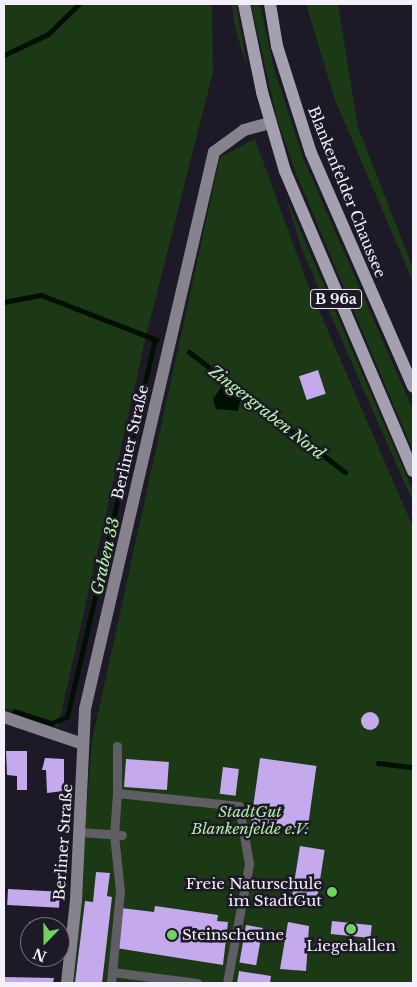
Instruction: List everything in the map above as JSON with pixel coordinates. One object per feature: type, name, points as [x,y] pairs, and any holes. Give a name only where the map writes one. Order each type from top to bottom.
[{"type":"main road","name":"B 96a","points":[[244,4],[270,123],[319,258],[413,470]]},
{"type":"main road","name":"Blankenfelder Chaussee","points":[[270,4],[277,46],[311,153],[413,387]]},
{"type":"street","name":"Berliner Straße","points":[[67,983],[84,776],[80,743],[214,152],[244,130],[270,123]]},
{"type":"street","points":[[4,717],[80,743]]},
{"type":"lane","points":[[111,983],[120,892],[117,746]]},
{"type":"lane","points":[[117,793],[239,806],[249,864],[227,983]]},
{"type":"lane","points":[[80,832],[118,835]]},
{"type":"lane","points":[[112,972],[197,983]]},
{"type":"green space","points":[[4,4],[212,4],[213,72],[147,332],[58,727],[4,708]]},
{"type":"green space","points":[[232,4],[236,4],[248,71],[235,28]]},
{"type":"green space","points":[[251,4],[260,4],[274,69],[304,160],[413,410],[413,451],[297,176],[277,119]]},
{"type":"green space","points":[[306,4],[338,4],[358,127],[413,268],[413,282],[335,100]]},
{"type":"green space","name":"StadtGut Blankenfelde e.V.","points":[[255,139],[308,285],[413,527],[413,983],[72,983],[92,741],[220,157]]},
{"type":"green space","points":[[285,195],[413,491],[413,502],[302,250]]},
{"type":"shaded area","points":[[222,386],[241,398],[238,411],[216,409],[213,399]]},
{"type":"building","points":[[318,370],[326,394],[307,400],[299,376]]},
{"type":"building","points":[[370,712],[376,715],[379,721],[376,727],[370,730],[364,727],[361,721],[364,715]]},
{"type":"building","points":[[6,751],[27,751],[27,790],[17,790],[17,776],[7,775]]},
{"type":"building","points":[[45,758],[64,759],[64,791],[47,793],[46,770],[42,770]]},
{"type":"building","points":[[260,758],[316,766],[308,829],[251,821]]},
{"type":"building","points":[[126,759],[169,762],[167,790],[124,787]]},
{"type":"building","points":[[223,767],[239,769],[236,796],[220,794]]},
{"type":"building","points":[[300,846],[325,850],[316,907],[291,903]]},
{"type":"building","points":[[96,872],[110,873],[107,896],[112,897],[102,983],[75,983],[85,901],[93,902]]},
{"type":"building","points":[[8,889],[60,892],[59,908],[7,905]]},
{"type":"building","name":"Steinscheune","points":[[155,906],[218,915],[217,921],[228,922],[223,965],[116,948],[121,908],[154,912]]},
{"type":"building","name":"Liegehallen","points":[[332,921],[372,925],[370,938],[331,934]]},
{"type":"building","points":[[288,922],[309,926],[306,971],[280,969]]},
{"type":"building","points":[[246,925],[263,928],[256,965],[239,962]]},
{"type":"building","points":[[239,971],[271,976],[270,983],[237,983]]},
{"type":"building","points":[[4,977],[54,978],[53,983],[4,983]]},
{"type":"waterway","points":[[4,55],[48,34],[79,4]]},
{"type":"waterway","name":"Zingergraben Nord","points":[[4,302],[41,295],[157,340]]},
{"type":"waterway","name":"Graben 33","points":[[14,711],[51,723],[67,717],[155,339]]},
{"type":"waterway","name":"Zingergraben Nord","points":[[189,352],[345,472]]},
{"type":"waterway","points":[[378,763],[413,767]]},
{"type":"place","name":"Freie Naturschule im StadtGut","points":[[332,892]]},
{"type":"place","name":"Liegehallen","points":[[351,929]]},
{"type":"place","name":"Steinscheune","points":[[172,935]]}]
